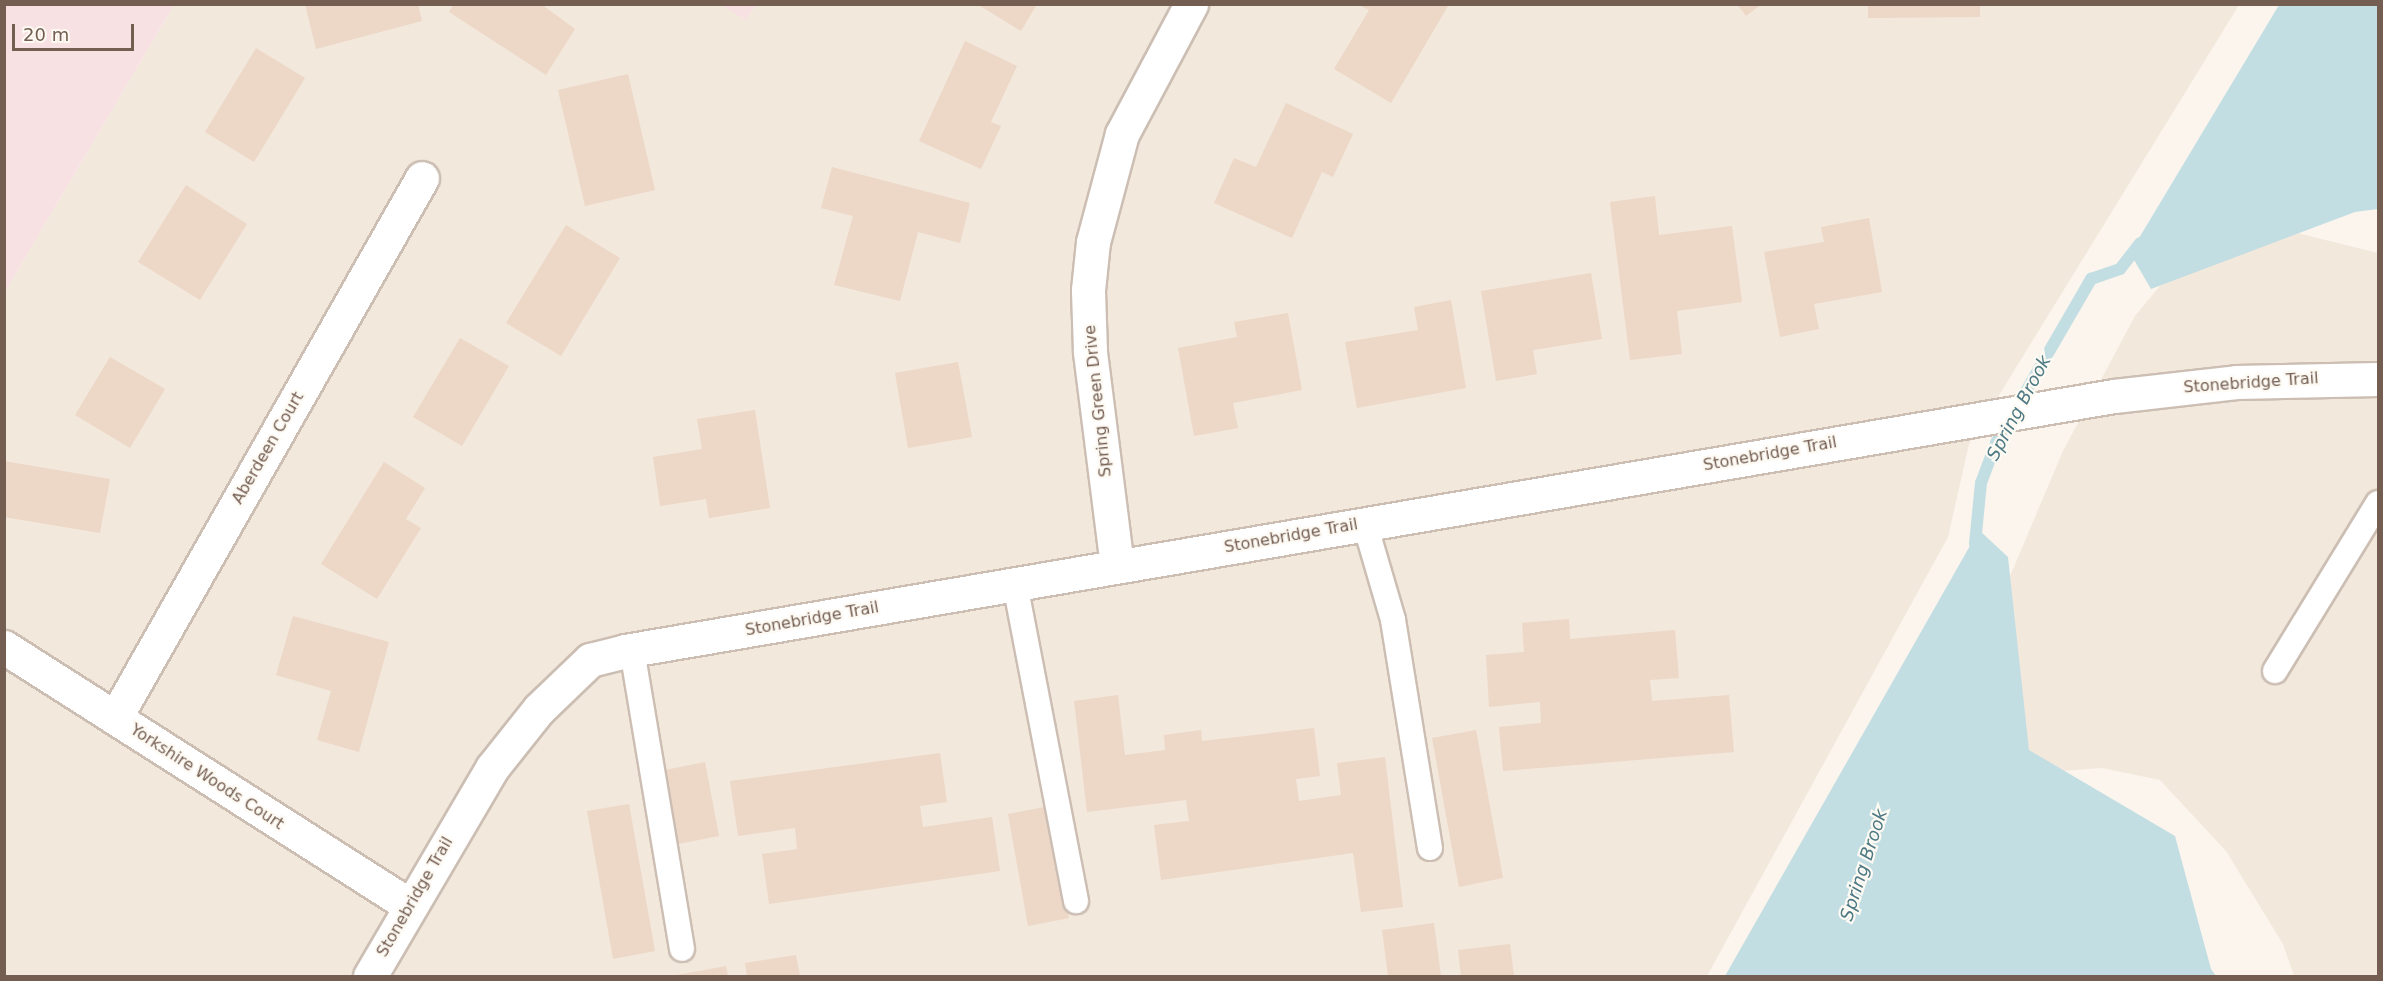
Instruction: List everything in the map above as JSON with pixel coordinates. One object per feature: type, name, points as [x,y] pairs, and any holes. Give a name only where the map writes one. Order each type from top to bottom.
[{"type":"street","name":"Spring Green Drive","points":[[1117,566],[1090,351],[1088,290],[1093,242],[1122,134],[1191,4]]},
{"type":"street","name":"Aberdeen Court","points":[[115,718],[422,178]]},
{"type":"street","name":"Stonebridge Trail","points":[[370,976],[492,768],[539,709],[590,660],[632,650],[2114,396],[2236,381],[2379,379]]},
{"type":"street","name":"Yorkshire Woods Court","points":[[4,647],[410,906]]},
{"type":"lane","points":[[2275,671],[2379,503]]},
{"type":"lane","points":[[1365,524],[1393,620],[1430,848]]},
{"type":"lane","points":[[1015,584],[1076,901]]},
{"type":"lane","points":[[632,650],[682,949]]},
{"type":"shaded area","points":[[721,4],[746,20],[756,4],[2239,5],[1969,444],[1948,537],[1707,976],[5,976],[5,292],[174,5]]},
{"type":"shaded area","points":[[4,5],[174,5],[5,292]]},
{"type":"shaded area","points":[[721,5],[756,5],[746,20]]},
{"type":"shaded area","points":[[2257,223],[2378,253],[2378,976],[2294,976],[2283,944],[2226,851],[2160,780],[2102,768],[2034,773],[1994,614],[2063,451],[2135,316],[2198,240]]},
{"type":"water","points":[[2279,5],[2378,5],[2378,209],[2355,212],[2151,289],[2130,253]]},
{"type":"water","points":[[1979,530],[2008,557],[2029,750],[2175,836],[2211,969],[2216,976],[1725,976]]},
{"type":"building","points":[[305,4],[418,4],[422,21],[316,49]]},
{"type":"building","points":[[454,4],[541,4],[575,29],[546,75],[449,12]]},
{"type":"building","points":[[977,4],[1037,4],[1021,31]]},
{"type":"building","points":[[1737,4],[1762,4],[1746,16]]},
{"type":"building","points":[[1868,4],[1980,4],[1980,17],[1868,18]]},
{"type":"building","points":[[1359,5],[1448,6],[1391,103],[1334,69],[1369,10]]},
{"type":"building","points":[[965,41],[1017,66],[991,122],[1001,126],[981,169],[919,141]]},
{"type":"building","points":[[256,48],[305,78],[254,162],[205,132]]},
{"type":"building","points":[[628,74],[655,190],[585,206],[558,90]]},
{"type":"building","points":[[1286,103],[1353,134],[1333,177],[1322,172],[1292,238],[1214,203],[1234,158],[1256,167]]},
{"type":"building","points":[[832,167],[970,203],[960,243],[918,232],[900,301],[834,285],[853,216],[821,208]]},
{"type":"building","points":[[186,185],[247,224],[200,300],[138,262]]},
{"type":"building","points":[[1655,196],[1659,235],[1732,226],[1742,302],[1677,311],[1682,354],[1630,360],[1610,202]]},
{"type":"building","points":[[1869,218],[1882,292],[1814,304],[1819,329],[1780,337],[1764,252],[1824,242],[1821,227]]},
{"type":"building","points":[[566,225],[620,258],[561,356],[506,323]]},
{"type":"building","points":[[1591,273],[1602,339],[1533,350],[1537,374],[1496,381],[1481,291]]},
{"type":"building","points":[[1451,300],[1466,388],[1357,408],[1345,342],[1418,330],[1414,307]]},
{"type":"building","points":[[1288,313],[1302,390],[1233,403],[1238,428],[1194,436],[1178,348],[1237,337],[1234,322]]},
{"type":"building","points":[[460,338],[509,366],[462,446],[413,417]]},
{"type":"building","points":[[110,357],[165,389],[130,448],[75,415]]},
{"type":"building","points":[[958,362],[972,437],[908,448],[895,373]]},
{"type":"building","points":[[755,410],[770,508],[709,518],[706,499],[660,506],[653,457],[702,449],[697,419]]},
{"type":"building","points":[[4,461],[110,479],[100,533],[4,517]]},
{"type":"building","points":[[384,462],[425,488],[406,519],[421,528],[377,599],[321,564]]},
{"type":"building","points":[[293,616],[389,642],[359,752],[317,740],[331,691],[276,675]]},
{"type":"building","points":[[1569,619],[1570,639],[1675,630],[1679,678],[1650,680],[1652,701],[1729,695],[1734,752],[1503,771],[1499,727],[1541,723],[1540,702],[1489,707],[1486,655],[1524,652],[1522,623]]},
{"type":"building","points":[[1118,695],[1125,755],[1165,750],[1164,735],[1201,730],[1202,741],[1314,728],[1320,776],[1296,779],[1299,801],[1341,795],[1337,763],[1385,757],[1403,907],[1361,912],[1353,853],[1161,880],[1154,825],[1189,821],[1186,800],[1087,812],[1074,701]]},
{"type":"building","points":[[1476,730],[1503,878],[1459,887],[1432,738]]},
{"type":"building","points":[[940,753],[947,802],[920,806],[923,827],[992,817],[1000,871],[769,904],[762,854],[797,849],[795,828],[738,836],[730,781]]},
{"type":"building","points":[[705,762],[719,836],[678,844],[665,770]]},
{"type":"building","points":[[629,804],[655,951],[613,959],[587,811]]},
{"type":"building","points":[[1049,806],[1069,918],[1028,926],[1008,814]]},
{"type":"building","points":[[1434,923],[1441,976],[1388,976],[1382,930]]},
{"type":"building","points":[[1510,944],[1514,976],[1461,976],[1458,950]]},
{"type":"building","points":[[796,955],[800,976],[747,976],[745,963]]},
{"type":"building","points":[[726,966],[728,976],[677,976],[677,975]]},
{"type":"waterway","name":"Spring Brook","points":[[1975,544],[1981,483],[1996,443],[2091,279],[2120,269],[2140,243]]}]
